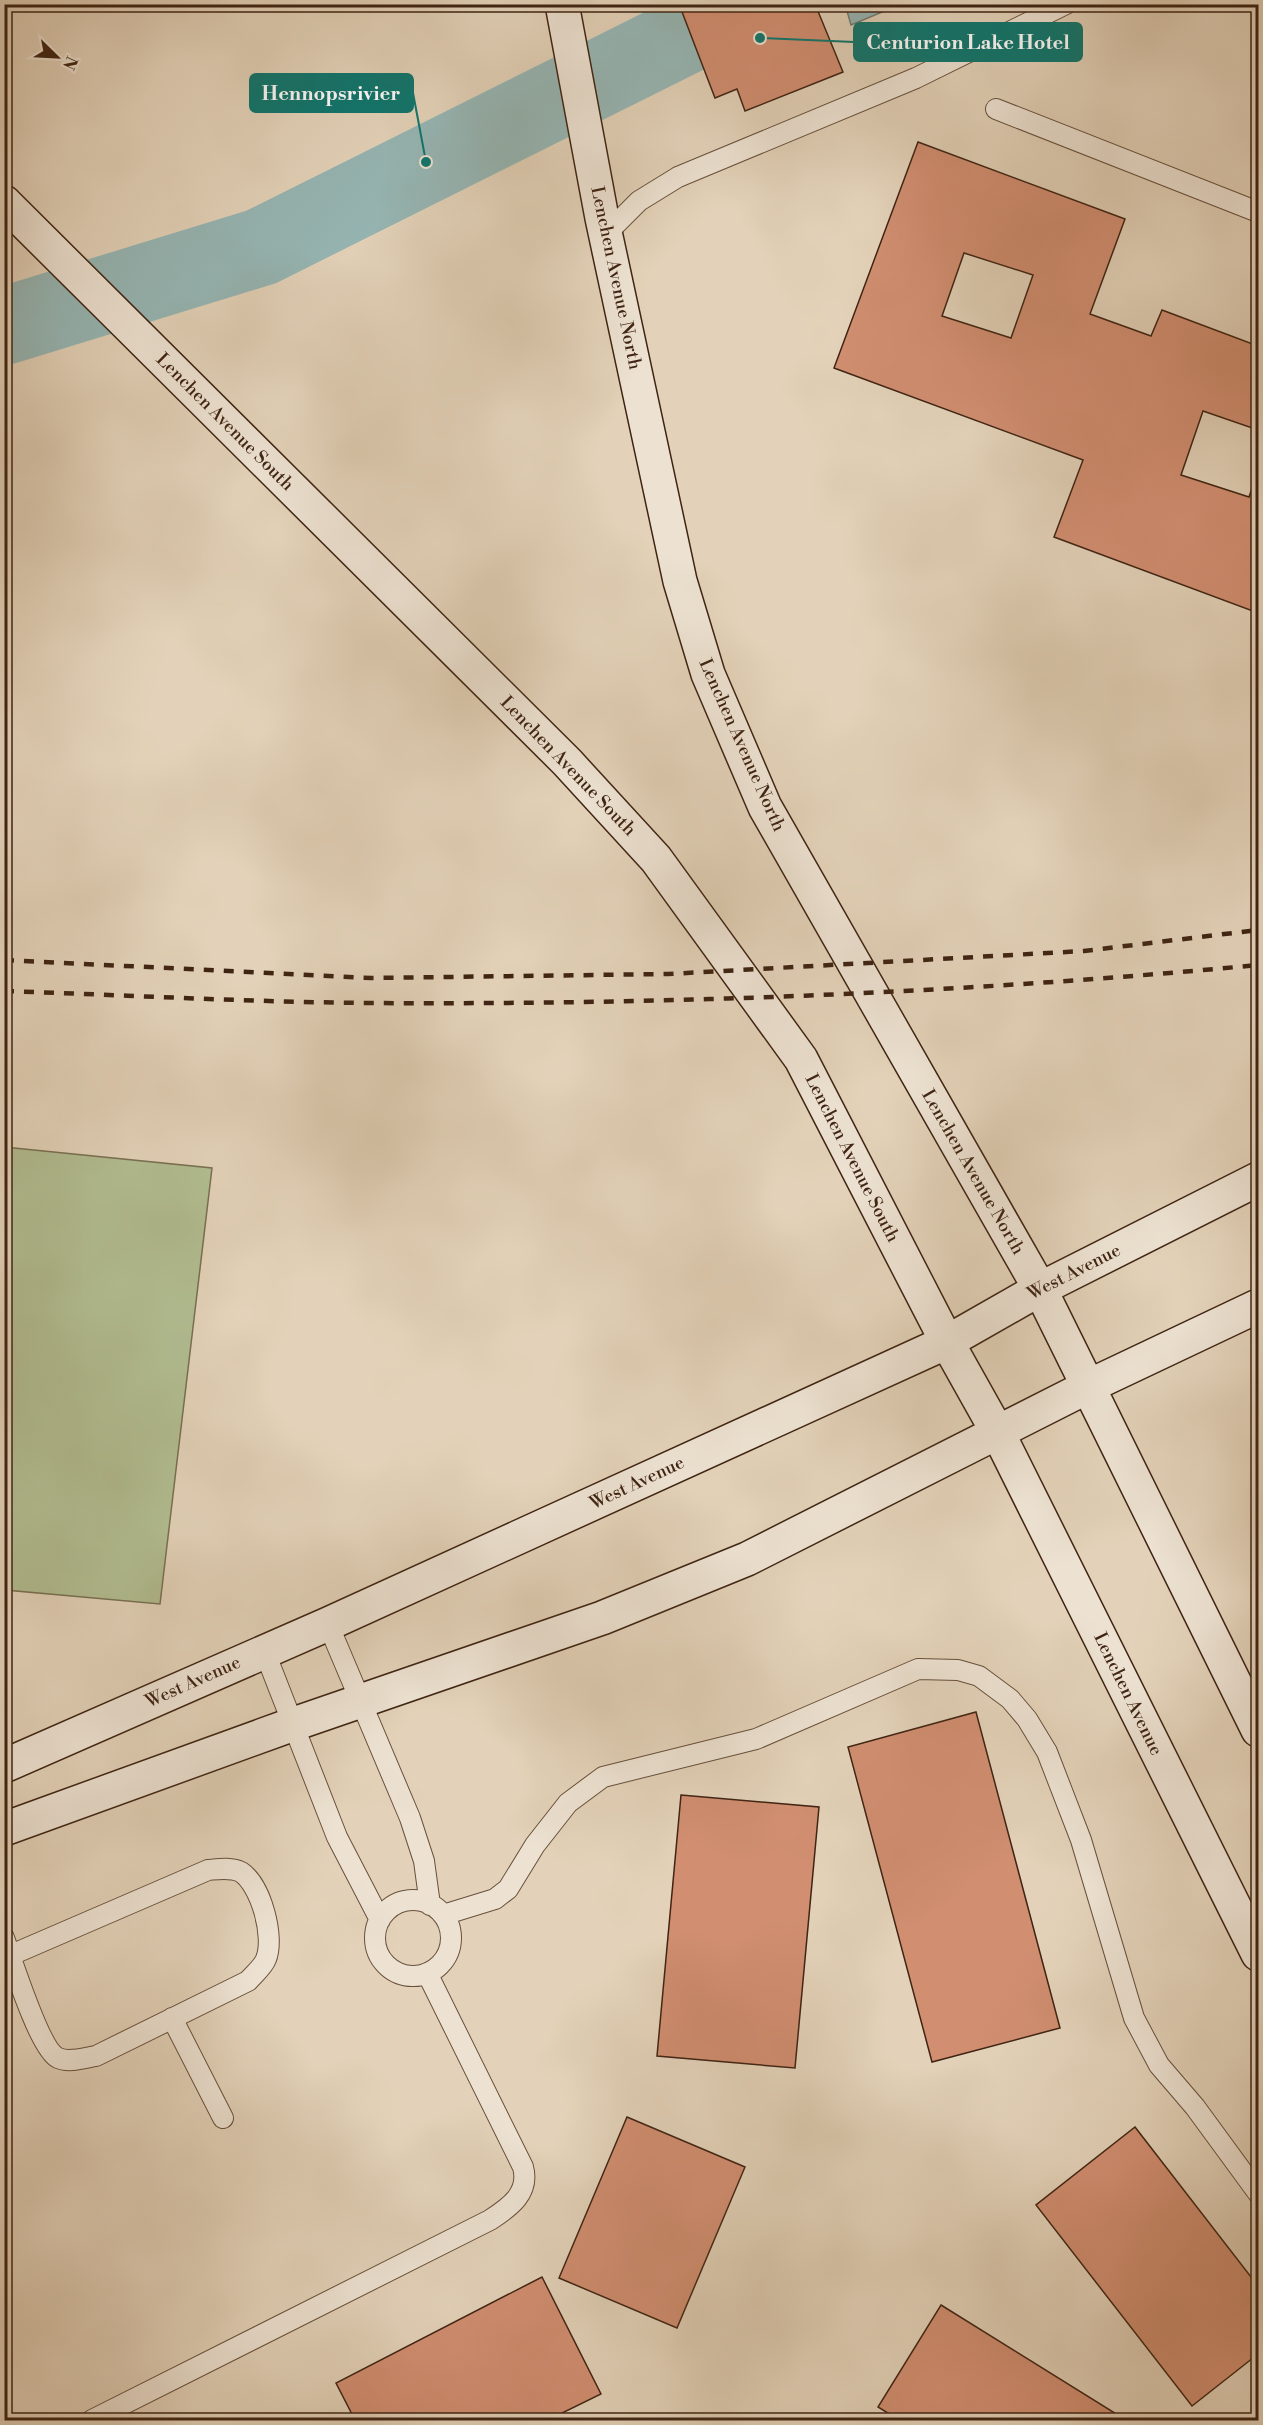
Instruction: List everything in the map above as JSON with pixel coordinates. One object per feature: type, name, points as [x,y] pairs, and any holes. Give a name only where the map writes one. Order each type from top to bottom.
[{"type":"main road","name":"Lenchen Avenue North","points":[[562,4],[604,226],[680,581],[708,674],[765,807],[1040,1289]]},
{"type":"main road","name":"Lenchen Avenue South","points":[[4,202],[567,762],[656,859],[801,1059],[947,1342],[999,1433]]},
{"type":"main road","name":"West Avenue","points":[[4,1766],[264,1650],[328,1624],[947,1342],[1040,1289],[1258,1179]]},
{"type":"main road","points":[[1040,1289],[1258,1730]]},
{"type":"main road","points":[[4,1829],[291,1725],[602,1618],[747,1559],[1087,1387],[1258,1306]]},
{"type":"main road","name":"Lenchen Avenue","points":[[999,1433],[1258,1954]]},
{"type":"lane","points":[[604,226],[678,177],[916,78],[1066,4]]},
{"type":"lane","points":[[996,110],[1258,212]]},
{"type":"lane","points":[[328,1624],[410,1818],[436,1910],[450,1934],[447,1953],[435,1968],[427,1973],[404,1975],[384,1963],[375,1942],[380,1920],[387,1911],[407,1900],[436,1910],[495,1899],[508,1889],[535,1845],[568,1803],[603,1777],[756,1738],[918,1669],[958,1670],[979,1676],[1010,1699],[1027,1719],[1047,1752],[1081,1840],[1134,2018],[1159,2065],[1258,2193]]},
{"type":"lane","points":[[264,1650],[291,1725],[337,1837],[380,1920]]},
{"type":"lane","points":[[224,1868],[239,1871],[247,1878],[269,1923],[270,1946],[266,1961],[248,1981],[96,2056],[76,2060],[58,2058],[46,2045],[7,1950],[208,1870],[224,1868]]},
{"type":"lane","points":[[92,2421],[490,2220],[507,2209],[525,2188],[523,2167],[427,1973]]},
{"type":"lane","points":[[172,2018],[223,2118]]},
{"type":"green space","points":[[4,1147],[212,1168],[160,1604],[5,1590]]},
{"type":"water","points":[[845,4],[899,4],[899,5],[851,25]]},
{"type":"building","points":[[679,4],[815,4],[843,72],[745,111],[737,89],[715,98]]},
{"type":"building","points":[[918,142],[1125,219],[1090,314],[1151,336],[1162,310],[1258,346],[1258,430],[1203,411],[1181,475],[1249,497],[1258,471],[1258,613],[1054,537],[1083,460],[834,368]],"holes":[[[964,253],[1033,275],[1011,338],[942,316]]]},
{"type":"building","points":[[976,1712],[1060,2028],[932,2062],[848,1747]]},
{"type":"building","points":[[681,1795],[819,1807],[795,2068],[657,2056]]},
{"type":"building","points":[[627,2117],[745,2167],[677,2328],[559,2278]]},
{"type":"building","points":[[1135,2127],[1258,2286],[1258,2354],[1192,2406],[1036,2205]]},
{"type":"building","points":[[542,2277],[601,2394],[548,2420],[355,2420],[336,2383]]},
{"type":"building","points":[[941,2305],[1126,2420],[899,2420],[878,2407]]},
{"type":"waterway","points":[[4,326],[261,247],[748,4]]},
{"type":"railway","points":[[4,960],[371,978],[668,974],[1084,951],[1258,930]]},
{"type":"railway","points":[[4,991],[324,1002],[592,1002],[926,990],[1258,965]]},
{"type":"place","name":"Centurion Lake Hotel","points":[[760,38]]},
{"type":"place","name":"Hennopsrivier","points":[[426,162]]}]
